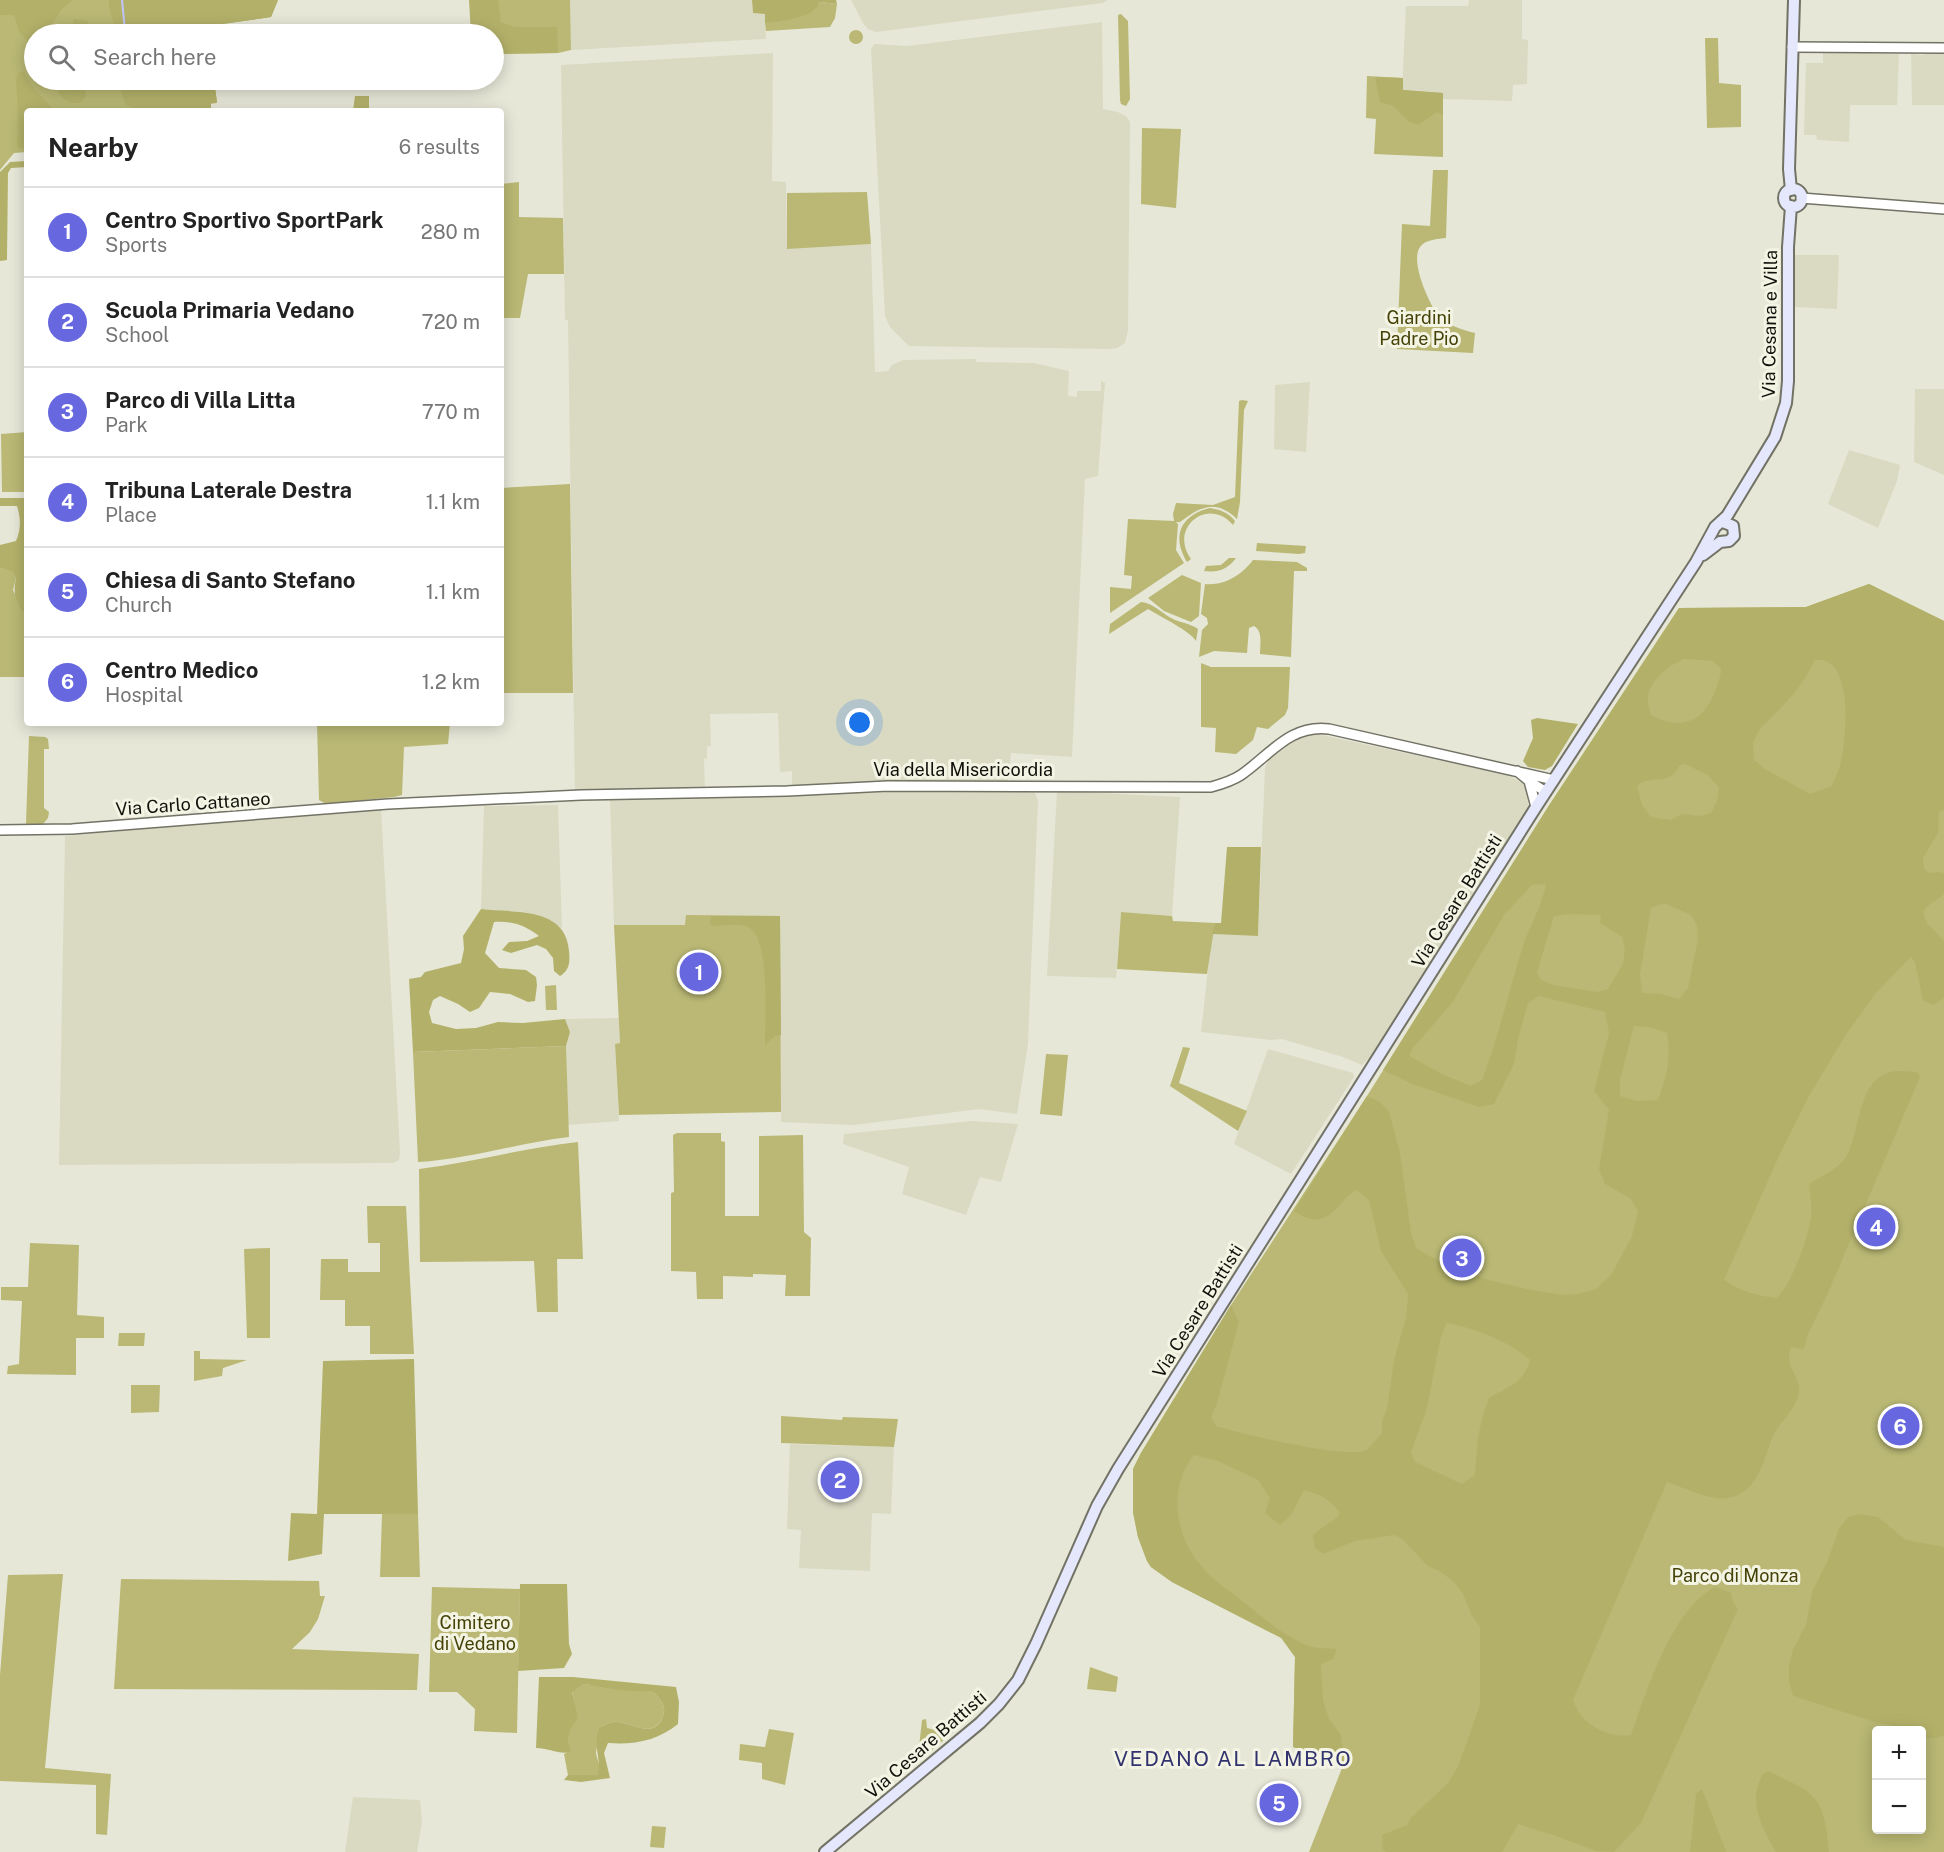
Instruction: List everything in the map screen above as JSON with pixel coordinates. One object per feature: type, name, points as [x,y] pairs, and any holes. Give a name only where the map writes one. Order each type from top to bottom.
[{"type":"main road","points":[[1791,189],[1789,170],[1794,0]]},
{"type":"main road","points":[[1791,189],[1799,192],[1801,198],[1799,204],[1791,206],[1786,203],[1784,198],[1791,189]]},
{"type":"main road","name":"Via Cesana e Villa","points":[[1727,523],[1735,502],[1775,437],[1786,402],[1788,247],[1791,206]]},
{"type":"main road","points":[[1727,523],[1735,531],[1734,536],[1727,542],[1720,542],[1696,562],[1717,525],[1727,523]]},
{"type":"main road","points":[[1714,531],[1716,539],[1720,542]]},
{"type":"main road","name":"Via Cesare Battisti","points":[[825,1852],[963,1739],[999,1704],[1017,1680],[1036,1644],[1097,1506],[1118,1469],[1536,807],[1696,562]]},
{"type":"street","points":[[1792,46],[1944,48]]},
{"type":"street","points":[[1801,198],[1944,209]]},
{"type":"street","name":"Via della Misericordia","points":[[388,804],[581,795],[787,791],[888,786],[1211,787],[1226,783],[1241,774],[1286,738],[1303,730],[1315,728],[1329,729],[1554,780]]},
{"type":"street","points":[[1516,770],[1528,782],[1546,792]]},
{"type":"street","points":[[1528,782],[1536,807]]},
{"type":"street","name":"Via Carlo Cattaneo","points":[[0,830],[72,829],[388,804]]},
{"type":"shaded area","points":[[0,0],[72,0],[61,10],[52,24],[24,24],[24,37],[19,31],[14,15],[0,15]]},
{"type":"shaded area","points":[[109,0],[278,0],[271,17],[222,24],[114,24]]},
{"type":"shaded area","points":[[469,0],[498,0],[501,22],[515,27],[557,27],[558,53],[504,54],[504,24],[470,24]]},
{"type":"shaded area","points":[[570,0],[752,0],[753,13],[765,14],[766,39],[571,50]]},
{"type":"shaded area","points":[[752,0],[836,0],[837,4],[820,2],[815,9],[805,15],[765,23],[765,14],[753,13]]},
{"type":"shaded area","points":[[851,0],[1108,0],[1103,3],[876,32],[868,29],[863,23]]},
{"type":"shaded area","points":[[1469,0],[1522,0],[1522,39],[1528,40],[1527,84],[1513,85],[1512,101],[1443,99],[1443,93],[1402,90],[1406,6],[1468,6]]},
{"type":"shaded area","points":[[74,19],[87,21],[88,24],[73,24]]},
{"type":"shaded area","points":[[1102,22],[1103,109],[1118,112],[1126,116],[1130,122],[1128,331],[1125,343],[1110,349],[909,346],[890,327],[885,316],[871,49],[874,44],[907,46]]},
{"type":"shaded area","points":[[1823,52],[1899,54],[1897,105],[1850,105],[1849,142],[1817,140],[1816,135],[1804,135],[1806,63],[1823,63]]},
{"type":"shaded area","points":[[1928,52],[1944,53],[1944,105],[1912,105],[1911,54],[1923,55]]},
{"type":"shaded area","points":[[773,53],[772,181],[786,182],[787,248],[871,244],[875,372],[888,371],[892,365],[903,360],[976,359],[976,362],[1034,363],[1069,371],[1068,396],[1077,397],[1077,391],[1101,391],[1101,381],[1105,383],[1098,476],[1085,479],[1072,757],[1011,753],[1008,781],[792,786],[792,771],[780,772],[778,713],[710,714],[711,746],[707,746],[707,758],[704,759],[705,790],[575,793],[568,320],[565,320],[561,65]]},
{"type":"shaded area","points":[[24,72],[24,90],[36,90],[52,108],[24,108],[24,148],[17,147],[16,82],[18,73]]},
{"type":"shaded area","points":[[1375,77],[1403,78],[1403,90],[1443,93],[1443,115],[1437,112],[1418,125],[1408,121],[1393,106],[1380,102]]},
{"type":"shaded area","points":[[58,90],[85,90],[83,100],[76,103],[62,97]]},
{"type":"shaded area","points":[[121,90],[215,90],[217,102],[211,103],[211,108],[134,108],[126,105]]},
{"type":"shaded area","points":[[355,96],[369,96],[369,108],[353,108]]},
{"type":"shaded area","points":[[24,161],[24,167],[11,168],[8,173],[7,260],[0,261],[0,172],[10,162]]},
{"type":"shaded area","points":[[1794,255],[1839,255],[1837,309],[1794,307]]},
{"type":"shaded area","points":[[1310,382],[1306,452],[1274,449],[1275,385]]},
{"type":"shaded area","points":[[1915,389],[1944,389],[1944,475],[1914,462]]},
{"type":"shaded area","points":[[1849,450],[1900,465],[1897,481],[1878,528],[1828,504]]},
{"type":"shaded area","points":[[0,498],[24,498],[24,613],[17,601],[16,578],[12,571],[0,568],[0,545],[16,541],[19,532],[17,506],[0,506]]},
{"type":"shaded area","points":[[1869,584],[1944,621],[1944,809],[1939,812],[1938,833],[1923,858],[1924,869],[1929,873],[1944,873],[1944,894],[1927,906],[1923,912],[1927,923],[1944,941],[1944,998],[1934,1005],[1923,1001],[1915,962],[1911,957],[1876,993],[1847,1033],[1809,1096],[1779,1156],[1724,1280],[1749,1292],[1777,1298],[1794,1272],[1807,1237],[1811,1213],[1809,1184],[1833,1169],[1846,1157],[1862,1104],[1875,1081],[1885,1074],[1899,1071],[1918,1073],[1920,1077],[1828,1293],[1808,1334],[1804,1349],[1791,1347],[1789,1360],[1797,1379],[1798,1396],[1793,1408],[1774,1434],[1757,1476],[1745,1491],[1724,1498],[1701,1495],[1667,1482],[1573,1700],[1582,1716],[1596,1728],[1613,1734],[1631,1735],[1653,1675],[1673,1632],[1699,1598],[1715,1587],[1731,1593],[1738,1609],[1641,1823],[1614,1852],[1596,1851],[1518,1824],[1502,1852],[1387,1852],[1383,1850],[1382,1835],[1407,1825],[1411,1818],[1449,1782],[1458,1766],[1480,1704],[1480,1627],[1472,1616],[1463,1594],[1454,1582],[1428,1566],[1402,1539],[1394,1535],[1355,1541],[1323,1554],[1315,1548],[1313,1536],[1340,1514],[1329,1501],[1304,1490],[1291,1515],[1280,1525],[1265,1513],[1270,1498],[1258,1480],[1218,1461],[1194,1455],[1185,1468],[1178,1498],[1181,1528],[1193,1556],[1212,1578],[1282,1632],[1309,1646],[1337,1649],[1333,1659],[1321,1664],[1323,1700],[1329,1719],[1341,1735],[1344,1762],[1293,1747],[1295,1657],[1282,1638],[1172,1582],[1151,1567],[1138,1537],[1133,1512],[1133,1469],[1231,1305],[1239,1322],[1211,1418],[1216,1426],[1317,1449],[1355,1452],[1366,1450],[1382,1433],[1382,1421],[1387,1409],[1394,1360],[1406,1318],[1408,1294],[1381,1251],[1369,1200],[1357,1190],[1325,1218],[1311,1219],[1294,1211],[1367,1096],[1380,1102],[1389,1112],[1400,1153],[1411,1233],[1416,1248],[1438,1261],[1485,1279],[1564,1295],[1596,1289],[1611,1275],[1632,1236],[1638,1211],[1630,1198],[1605,1184],[1599,1169],[1609,1110],[1594,1091],[1609,1033],[1605,1012],[1539,996],[1528,1003],[1514,1064],[1494,1104],[1479,1107],[1410,1083],[1383,1070],[1548,807],[1679,608],[1806,607]],"holes":[[[1684,659],[1712,661],[1721,668],[1720,677],[1710,702],[1697,717],[1681,723],[1662,720],[1651,715],[1648,703],[1652,685],[1673,665]],[[1815,660],[1827,661],[1836,670],[1844,696],[1846,712],[1844,744],[1839,769],[1832,786],[1810,794],[1765,769],[1754,760],[1753,742],[1760,729],[1792,696]],[[1685,764],[1709,776],[1719,788],[1717,801],[1711,813],[1700,816],[1682,814],[1671,820],[1651,817],[1642,805],[1637,786],[1648,780],[1665,779],[1675,773],[1679,766]],[[1546,884],[1542,900],[1523,946],[1494,1047],[1482,1080],[1471,1086],[1444,1075],[1409,1056],[1413,1048],[1452,1003],[1504,915],[1532,885]],[[1664,903],[1691,915],[1697,926],[1698,939],[1688,988],[1679,999],[1661,994],[1642,993],[1640,974],[1651,908]],[[1601,915],[1600,923],[1622,937],[1625,949],[1623,964],[1608,989],[1598,992],[1553,985],[1540,979],[1537,972],[1554,916]],[[1634,1026],[1650,1027],[1667,1033],[1669,1051],[1667,1067],[1658,1100],[1637,1101],[1620,1096],[1620,1080]],[[1446,1323],[1491,1336],[1513,1347],[1530,1360],[1519,1380],[1489,1398],[1482,1418],[1475,1475],[1462,1484],[1415,1462],[1411,1452],[1427,1408],[1440,1341]]]},
{"type":"shaded area","points":[[1537,718],[1578,724],[1552,766],[1545,770],[1528,767],[1523,761],[1533,738],[1531,720]]},
{"type":"shaded area","points":[[1317,734],[1507,775],[1527,787],[1528,806],[1370,1057],[1362,1065],[1282,1039],[1271,1040],[1201,1032],[1212,934],[1258,936],[1265,768],[1269,759],[1297,739]]},
{"type":"shaded area","points":[[1029,788],[1034,791],[1038,800],[1028,1044],[1017,1114],[979,1109],[854,1125],[781,1122],[780,916],[686,916],[686,925],[614,925],[610,800]]},
{"type":"shaded area","points":[[1057,791],[1180,797],[1172,916],[1121,912],[1116,978],[1047,976]]},
{"type":"shaded area","points":[[558,805],[562,928],[539,915],[518,911],[481,909],[484,806]]},
{"type":"shaded area","points":[[381,808],[399,1160],[393,1163],[59,1165],[65,836]]},
{"type":"shaded area","points":[[1227,847],[1261,847],[1258,936],[1212,934],[1215,923],[1221,923]]},
{"type":"shaded area","points":[[481,909],[522,912],[548,919],[566,936],[569,955],[568,968],[560,976],[554,971],[553,958],[546,949],[537,945],[511,953],[502,950],[509,942],[527,941],[539,936],[518,924],[494,922],[485,953],[499,968],[526,970],[536,977],[535,1001],[528,1002],[510,994],[490,992],[479,1008],[470,1012],[440,996],[433,1000],[429,1012],[432,1023],[456,1029],[476,1028],[498,1022],[523,1023],[565,1019],[570,1032],[566,1046],[413,1052],[409,979],[421,977],[425,972],[461,963],[464,949],[463,936]]},
{"type":"shaded area","points":[[711,916],[780,916],[781,1035],[775,1036],[765,1045],[764,966],[757,937],[748,927],[714,926],[710,924]]},
{"type":"shaded area","points":[[619,1018],[620,1043],[615,1044],[619,1121],[568,1125],[566,1046],[570,1032],[565,1019]]},
{"type":"shaded area","points":[[1268,1049],[1353,1073],[1354,1077],[1291,1174],[1234,1144]]},
{"type":"shaded area","points":[[972,1121],[1018,1124],[1001,1182],[980,1177],[966,1215],[902,1194],[909,1167],[843,1144],[844,1134]]},
{"type":"shaded area","points":[[414,1359],[418,1514],[324,1514],[322,1554],[288,1561],[291,1513],[317,1514],[323,1361]]},
{"type":"shaded area","points":[[790,1444],[894,1447],[891,1514],[872,1513],[870,1571],[799,1568],[801,1530],[787,1529]]},
{"type":"shaded area","points":[[1859,1514],[1878,1517],[1906,1540],[1944,1547],[1944,1735],[1938,1738],[1926,1738],[1926,1726],[1894,1726],[1878,1723],[1793,1696],[1789,1681],[1789,1666],[1793,1649],[1806,1625],[1812,1592],[1827,1562],[1839,1529],[1848,1517]]},
{"type":"shaded area","points":[[520,1584],[567,1584],[569,1644],[572,1654],[564,1668],[518,1671]]},
{"type":"shaded area","points":[[539,1677],[573,1677],[676,1687],[679,1702],[678,1724],[645,1741],[608,1743],[604,1753],[610,1778],[581,1782],[564,1780],[568,1775],[597,1775],[599,1727],[619,1722],[641,1728],[654,1728],[663,1716],[663,1706],[653,1692],[619,1690],[584,1684],[572,1692],[578,1718],[569,1734],[571,1752],[563,1753],[536,1748]]},
{"type":"shaded area","points":[[1769,1771],[1799,1786],[1815,1798],[1823,1814],[1829,1852],[1776,1852],[1761,1823],[1756,1803],[1759,1783],[1764,1773]]},
{"type":"shaded area","points":[[1702,1789],[1726,1852],[1690,1852],[1696,1794]]},
{"type":"shaded area","points":[[353,1797],[420,1800],[422,1822],[417,1852],[345,1852]]},
{"type":"green space","points":[[0,0],[278,0],[271,17],[222,24],[24,24],[24,90],[215,90],[217,103],[210,104],[211,108],[24,108],[24,152],[14,153],[0,170]]},
{"type":"green space","points":[[484,0],[570,0],[571,50],[558,53],[504,54],[504,24],[491,24]]},
{"type":"green space","points":[[820,2],[837,4],[835,18],[830,27],[766,31],[765,23],[814,10]]},
{"type":"green space","points":[[1121,14],[1128,21],[1130,99],[1126,106],[1121,104],[1120,100],[1118,15]]},
{"type":"green space","points":[[853,30],[859,30],[863,37],[859,44],[853,44],[849,40],[849,34]]},
{"type":"green space","points":[[1705,38],[1718,38],[1719,83],[1741,85],[1741,127],[1707,128]]},
{"type":"green space","points":[[1367,76],[1403,78],[1402,90],[1443,93],[1443,157],[1374,154],[1376,119],[1366,118]]},
{"type":"green space","points":[[1142,128],[1181,129],[1176,208],[1141,204]]},
{"type":"green space","name":"Giardini Padre Pio","points":[[1433,170],[1448,170],[1446,238],[1423,244],[1417,253],[1417,262],[1425,291],[1437,314],[1460,329],[1475,333],[1473,353],[1397,349],[1402,224],[1430,226]]},
{"type":"green space","points":[[519,182],[519,217],[563,218],[564,274],[528,274],[520,318],[504,318],[504,184]]},
{"type":"green space","points":[[867,192],[871,244],[787,249],[787,193]]},
{"type":"green space","points":[[1239,401],[1248,401],[1244,410],[1240,502],[1237,519],[1222,508],[1208,507],[1176,522],[1178,524],[1176,550],[1184,563],[1110,613],[1110,587],[1131,589],[1132,576],[1124,575],[1128,519],[1174,521],[1176,503],[1213,505],[1235,497]]},
{"type":"green space","points":[[24,432],[24,492],[2,492],[1,434]]},
{"type":"green space","points":[[570,484],[573,693],[504,693],[504,488]]},
{"type":"green space","points":[[1210,508],[1230,515],[1235,521],[1233,525],[1223,517],[1213,514],[1194,519],[1184,536],[1185,547],[1191,559],[1187,562],[1180,544],[1182,528],[1192,516]]},
{"type":"green space","points":[[1257,543],[1306,546],[1305,553],[1299,554],[1256,551]]},
{"type":"green space","points":[[1229,558],[1236,558],[1230,565],[1218,571],[1204,571],[1206,566],[1221,565]]},
{"type":"green space","points":[[1253,560],[1297,562],[1307,568],[1307,571],[1294,571],[1291,657],[1260,654],[1260,634],[1254,626],[1249,628],[1247,653],[1214,651],[1199,657],[1202,630],[1208,624],[1207,618],[1201,614],[1205,584],[1219,583],[1232,578]]},
{"type":"green space","points":[[0,568],[12,570],[16,578],[13,590],[24,613],[24,677],[0,677]]},
{"type":"green space","points":[[1182,575],[1201,583],[1199,616],[1191,622],[1164,611],[1148,598]]},
{"type":"green space","name":"Parco di Monza","points":[[1869,584],[1944,621],[1944,1852],[1309,1852],[1344,1763],[1293,1747],[1295,1657],[1281,1638],[1172,1582],[1151,1567],[1138,1537],[1133,1512],[1133,1469],[1231,1305],[1367,1096],[1548,807],[1679,608],[1806,607]]},
{"type":"green space","points":[[1141,602],[1198,629],[1196,641],[1182,629],[1148,609],[1109,634],[1110,624]]},
{"type":"green space","points":[[1201,663],[1211,667],[1290,667],[1288,708],[1285,715],[1268,729],[1257,727],[1253,740],[1236,754],[1215,752],[1216,728],[1201,727]]},
{"type":"green space","points":[[317,726],[450,726],[448,744],[404,747],[402,795],[326,804],[319,800]]},
{"type":"green space","points":[[29,736],[48,739],[49,749],[44,749],[44,808],[49,812],[43,824],[26,824]]},
{"type":"green space","points":[[1121,912],[1172,916],[1173,921],[1215,923],[1207,974],[1117,969]]},
{"type":"green space","points":[[686,915],[780,916],[781,1112],[619,1115],[615,1044],[620,1043],[614,925],[685,925]]},
{"type":"green space","points":[[556,985],[557,1010],[546,1010],[545,986]]},
{"type":"green space","points":[[566,1046],[569,1137],[456,1158],[418,1162],[413,1052]]},
{"type":"green space","points":[[1183,1047],[1190,1048],[1179,1083],[1247,1111],[1238,1131],[1170,1086]]},
{"type":"green space","points":[[1046,1054],[1068,1055],[1062,1116],[1040,1114]]},
{"type":"green space","points":[[677,1133],[721,1133],[721,1141],[725,1142],[725,1216],[759,1216],[759,1136],[803,1135],[804,1232],[811,1238],[810,1296],[785,1296],[786,1275],[753,1274],[753,1277],[723,1276],[723,1299],[697,1299],[696,1272],[671,1271],[671,1193],[674,1192],[673,1135]]},
{"type":"green space","points":[[578,1142],[583,1259],[557,1259],[558,1312],[537,1312],[534,1261],[420,1262],[419,1169]]},
{"type":"green space","points":[[367,1206],[406,1206],[414,1354],[370,1354],[370,1326],[345,1326],[345,1300],[320,1300],[321,1259],[348,1259],[348,1272],[380,1272],[380,1243],[368,1243]]},
{"type":"green space","points":[[30,1243],[79,1245],[77,1315],[104,1317],[104,1338],[76,1338],[76,1375],[7,1374],[8,1366],[19,1364],[22,1301],[1,1300],[1,1287],[28,1287]]},
{"type":"green space","points":[[270,1248],[270,1338],[247,1338],[244,1249]]},
{"type":"green space","points":[[119,1333],[145,1333],[144,1346],[118,1346]]},
{"type":"green space","points":[[194,1351],[200,1351],[200,1359],[247,1360],[223,1368],[222,1376],[194,1381]]},
{"type":"green space","points":[[131,1385],[160,1385],[159,1412],[131,1413]]},
{"type":"green space","points":[[781,1416],[842,1420],[843,1417],[898,1419],[894,1447],[781,1443]]},
{"type":"green space","points":[[382,1514],[418,1514],[420,1577],[380,1577]]},
{"type":"green space","points":[[63,1574],[45,1768],[111,1774],[107,1835],[96,1834],[96,1785],[0,1781],[0,1675],[8,1575]]},
{"type":"green space","points":[[121,1579],[319,1581],[320,1596],[325,1596],[318,1619],[310,1632],[292,1649],[419,1654],[417,1690],[114,1689]]},
{"type":"green space","name":"Cimitero di Vedano","points":[[432,1587],[520,1589],[517,1733],[474,1731],[475,1709],[457,1692],[429,1692]]},
{"type":"green space","points":[[1090,1667],[1118,1677],[1116,1692],[1087,1689]]},
{"type":"green space","points":[[584,1684],[653,1692],[662,1703],[664,1712],[659,1724],[653,1728],[640,1728],[619,1722],[599,1727],[596,1754],[600,1767],[597,1775],[568,1775],[564,1754],[570,1751],[569,1734],[577,1718],[572,1691]]},
{"type":"green space","points":[[926,1719],[927,1728],[935,1730],[940,1727],[941,1721],[950,1722],[954,1731],[922,1759],[918,1756],[922,1720]]},
{"type":"green space","points":[[769,1729],[794,1733],[785,1785],[762,1779],[762,1763],[739,1760],[740,1744],[765,1747]]},
{"type":"green space","points":[[652,1826],[666,1827],[664,1848],[650,1847]]},
{"type":"waterway","points":[[122,0],[124,24]]},
{"type":"place","name":"Centro Sportivo SportPark","points":[[699,972]]},
{"type":"place","name":"Tribuna Laterale Destra","points":[[1876,1227]]},
{"type":"place","name":"Parco di Villa Litta","points":[[1462,1258]]},
{"type":"place","name":"Centro Medico","points":[[1900,1426]]},
{"type":"place","name":"Scuola Primaria Vedano","points":[[840,1480]]},
{"type":"place","name":"Chiesa di Santo Stefano","points":[[1279,1803]]},
{"type":"district","name":"VEDANO AL LAMBRO","points":[[1233,1759]]}]
